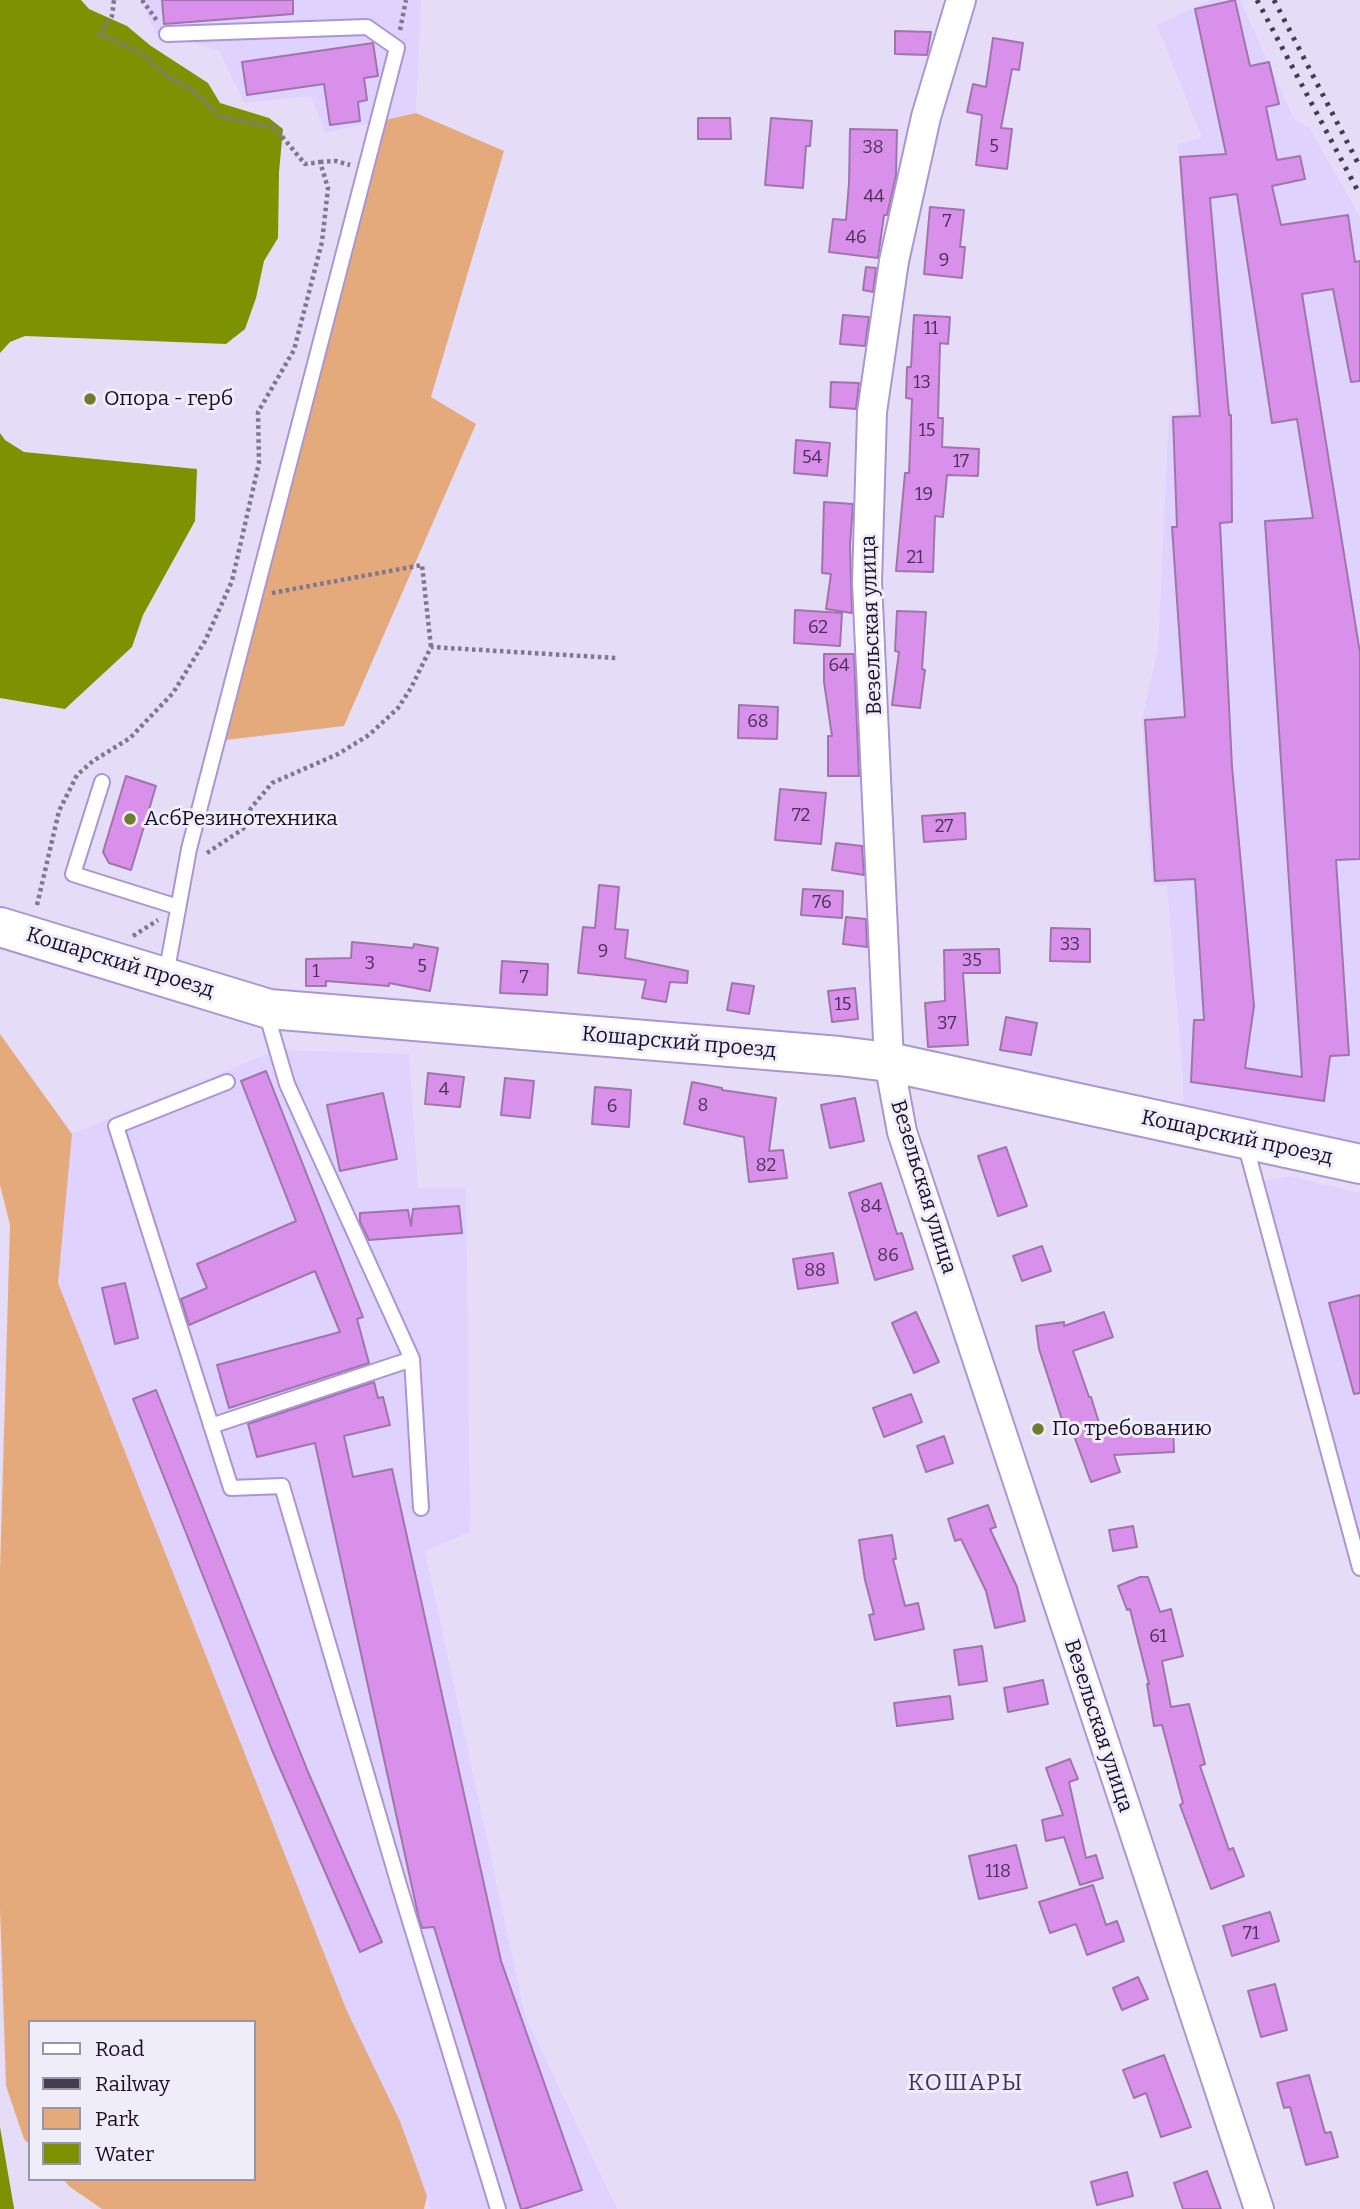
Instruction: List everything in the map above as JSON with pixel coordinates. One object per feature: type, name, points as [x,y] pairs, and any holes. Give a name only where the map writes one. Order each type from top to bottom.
[{"type":"street","name":"Везельская улица","points":[[961,0],[926,117],[897,247],[872,412],[867,582],[889,1062],[902,1132],[1259,2209]]},
{"type":"street","name":"Кошарский проезд","points":[[0,927],[269,1009],[889,1062],[1360,1164]]},
{"type":"lane","points":[[166,976],[189,849],[397,48],[367,27],[167,34]]},
{"type":"lane","points":[[102,782],[73,874],[178,907]]},
{"type":"lane","points":[[269,1009],[268,1019],[287,1084],[412,1359],[421,1507]]},
{"type":"lane","points":[[227,1082],[116,1126],[231,1488],[282,1486],[399,1885],[498,2209]]},
{"type":"lane","points":[[1244,1140],[1360,1568]]},
{"type":"lane","points":[[211,1426],[412,1359]]},
{"type":"path","points":[[114,0],[112,16],[100,34],[141,53],[167,76],[194,91],[219,116],[275,128],[304,164],[337,161],[366,170]]},
{"type":"path","points":[[142,0],[167,34]]},
{"type":"path","points":[[397,48],[406,0]]},
{"type":"path","points":[[37,905],[59,811],[77,775],[93,761],[130,738],[173,693],[205,641],[232,581],[258,463],[258,412],[294,350],[322,242],[328,188],[320,162]]},
{"type":"path","points":[[189,849],[208,854],[243,829],[251,808],[272,783],[338,754],[369,734],[398,708],[431,647],[422,565],[255,596]]},
{"type":"path","points":[[431,647],[616,658]]},
{"type":"path","points":[[126,940],[178,907]]},
{"type":"shaded area","points":[[146,0],[421,0],[416,113],[325,133],[311,96],[244,103],[219,50],[156,33],[147,15]]},
{"type":"shaded area","points":[[1210,0],[1240,0],[1295,121],[1309,127],[1360,217],[1360,1149],[1183,1111],[1183,1078],[1167,885],[1152,885],[1142,719],[1158,648],[1169,415],[1195,412],[1178,144],[1202,138],[1157,25]]},
{"type":"shaded area","points":[[277,1050],[409,1054],[418,1188],[466,1188],[470,1532],[425,1551],[525,2016],[617,2209],[431,2209],[400,2121],[347,2011],[58,1283],[72,1134]]},
{"type":"shaded area","points":[[1290,1176],[1360,1193],[1360,1550],[1249,1184]]},
{"type":"green space","points":[[416,113],[504,151],[431,397],[476,424],[344,726],[226,740],[385,120]]},
{"type":"green space","points":[[0,1034],[72,1134],[58,1283],[347,2011],[400,2121],[427,2196],[424,2209],[102,2209],[65,2181],[256,2181],[256,2020],[28,2020],[28,2143],[24,2139],[6,2086],[0,1908],[0,1571],[10,1225],[0,1185]]},
{"type":"water","points":[[0,0],[81,0],[89,9],[127,26],[151,46],[208,83],[220,103],[269,118],[283,129],[278,238],[264,261],[256,298],[245,329],[226,344],[25,336],[10,342],[0,353]]},
{"type":"water","points":[[0,433],[5,440],[24,452],[197,469],[195,521],[143,615],[132,647],[65,709],[0,698]]},
{"type":"water","points":[[0,2127],[14,2208],[14,2209],[0,2209]]},
{"type":"building","points":[[162,0],[293,0],[293,14],[164,24]]},
{"type":"building","points":[[1235,0],[1250,66],[1269,62],[1279,104],[1266,107],[1277,160],[1300,156],[1305,179],[1272,186],[1281,225],[1348,215],[1355,262],[1360,261],[1360,381],[1351,382],[1333,289],[1302,294],[1360,653],[1360,859],[1336,860],[1349,1055],[1330,1056],[1324,1101],[1191,1082],[1194,1020],[1204,1020],[1195,879],[1155,881],[1145,720],[1185,717],[1172,527],[1177,527],[1173,417],[1200,416],[1180,157],[1226,154],[1195,9]],"holes":[[[1237,194],[1272,423],[1297,419],[1313,518],[1265,521],[1302,1077],[1245,1068],[1254,1006],[1232,767],[1220,523],[1232,522],[1231,415],[1210,198]]]},
{"type":"building","points":[[895,31],[931,32],[927,55],[895,54]]},
{"type":"building","points":[[993,38],[1023,43],[1019,70],[1012,69],[1001,128],[1012,129],[1007,169],[976,165],[982,115],[967,112],[973,84],[986,87]]},
{"type":"building","points":[[373,43],[378,76],[364,78],[367,100],[358,102],[360,121],[330,125],[324,84],[247,95],[242,62]]},
{"type":"building","points":[[698,118],[730,118],[731,139],[698,139]]},
{"type":"building","points":[[771,118],[812,121],[810,146],[806,146],[803,188],[765,185]]},
{"type":"building","points":[[850,129],[897,130],[896,175],[887,215],[884,215],[878,258],[829,252],[833,219],[846,220]]},
{"type":"building","points":[[930,207],[964,210],[960,247],[965,247],[962,278],[924,274]]},
{"type":"building","points":[[866,267],[876,268],[873,292],[863,290]]},
{"type":"building","points":[[843,315],[869,317],[865,346],[840,344]]},
{"type":"building","points":[[914,315],[950,317],[948,344],[940,343],[938,418],[943,418],[942,447],[979,449],[978,476],[947,475],[943,517],[935,516],[933,572],[896,571],[905,473],[909,473],[912,399],[906,398]]},
{"type":"building","points":[[831,382],[859,383],[856,409],[830,407]]},
{"type":"building","points":[[796,440],[830,443],[827,476],[794,473]]},
{"type":"building","points":[[824,502],[853,504],[850,545],[852,613],[826,609],[831,574],[822,573]]},
{"type":"building","points":[[795,610],[842,613],[840,646],[794,643]]},
{"type":"building","points":[[897,611],[926,612],[922,669],[925,670],[920,708],[892,705],[899,652],[895,651]]},
{"type":"building","points":[[824,654],[854,654],[859,776],[828,776],[828,736],[832,736],[824,682]]},
{"type":"building","points":[[739,705],[778,707],[777,739],[738,738]]},
{"type":"building","name":"АсбРезинотехника","points":[[126,776],[156,786],[131,870],[109,863],[103,852]]},
{"type":"building","points":[[780,789],[826,793],[821,844],[775,840]]},
{"type":"building","points":[[965,813],[966,839],[924,842],[922,816]]},
{"type":"building","points":[[836,843],[862,846],[864,875],[832,870]]},
{"type":"building","points":[[599,885],[619,887],[615,929],[628,930],[625,958],[688,971],[687,983],[670,982],[666,1002],[642,998],[646,980],[578,973],[583,927],[595,928]]},
{"type":"building","points":[[803,889],[843,891],[842,918],[801,915]]},
{"type":"building","points":[[846,917],[866,919],[867,947],[843,944]]},
{"type":"building","points":[[1051,928],[1090,929],[1090,962],[1050,961]]},
{"type":"building","points":[[352,942],[413,948],[414,944],[438,948],[430,991],[389,983],[389,986],[326,981],[326,986],[306,986],[306,959],[351,958]]},
{"type":"building","points":[[999,949],[1000,973],[963,973],[968,1045],[928,1047],[925,1003],[945,1001],[944,950]]},
{"type":"building","points":[[502,961],[548,964],[547,995],[500,993]]},
{"type":"building","points":[[732,983],[754,986],[749,1014],[727,1010]]},
{"type":"building","points":[[855,988],[858,1019],[832,1022],[828,991]]},
{"type":"building","points":[[1006,1017],[1037,1023],[1031,1055],[1000,1050]]},
{"type":"building","points":[[266,1071],[363,1317],[357,1319],[369,1363],[229,1408],[217,1365],[340,1332],[315,1271],[189,1325],[181,1299],[207,1288],[197,1264],[296,1221],[241,1081]]},
{"type":"building","points":[[428,1073],[464,1077],[460,1107],[425,1104]]},
{"type":"building","points":[[505,1078],[534,1081],[530,1118],[501,1115]]},
{"type":"building","points":[[692,1082],[722,1090],[776,1098],[769,1151],[783,1150],[787,1178],[749,1182],[744,1137],[684,1124]]},
{"type":"building","points":[[595,1087],[631,1090],[629,1127],[592,1124]]},
{"type":"building","points":[[383,1093],[397,1159],[340,1171],[327,1105]]},
{"type":"building","points":[[855,1098],[864,1141],[830,1148],[821,1105]]},
{"type":"building","points":[[1006,1147],[1027,1206],[998,1216],[978,1156]]},
{"type":"building","points":[[881,1183],[897,1234],[902,1233],[913,1269],[875,1280],[849,1193]]},
{"type":"building","points":[[459,1206],[462,1233],[369,1240],[360,1222],[360,1213],[408,1210],[411,1226],[413,1209]]},
{"type":"building","points":[[1042,1246],[1051,1271],[1022,1281],[1013,1256]]},
{"type":"building","points":[[833,1253],[838,1283],[798,1289],[793,1259]]},
{"type":"building","points":[[125,1283],[138,1338],[115,1344],[102,1288]]},
{"type":"building","points":[[1360,1295],[1360,1393],[1354,1394],[1329,1303]]},
{"type":"building","points":[[916,1312],[939,1362],[914,1373],[892,1323]]},
{"type":"building","points":[[1104,1312],[1113,1337],[1073,1351],[1100,1426],[1173,1423],[1174,1452],[1114,1455],[1120,1472],[1091,1482],[1073,1433],[1067,1435],[1039,1349],[1036,1326],[1064,1322],[1064,1326]]},
{"type":"building","points":[[374,1382],[378,1398],[383,1397],[390,1425],[344,1436],[353,1477],[392,1469],[501,1961],[582,2190],[524,2209],[521,2209],[434,1927],[422,1928],[419,1919],[315,1443],[257,1457],[248,1424]]},
{"type":"building","points":[[156,1390],[308,1772],[382,1942],[360,1952],[272,1750],[133,1399]]},
{"type":"building","points":[[911,1394],[922,1422],[884,1437],[873,1408]]},
{"type":"building","points":[[944,1436],[953,1463],[926,1472],[917,1446]]},
{"type":"building","points":[[988,1505],[996,1527],[990,1529],[1017,1587],[1025,1621],[995,1628],[986,1591],[961,1539],[955,1541],[948,1519]]},
{"type":"building","points":[[1133,1526],[1137,1547],[1113,1551],[1109,1530]]},
{"type":"building","points":[[892,1535],[896,1559],[893,1559],[905,1606],[918,1603],[924,1629],[875,1640],[869,1615],[874,1614],[859,1540]]},
{"type":"building","points":[[1140,1577],[1148,1577],[1160,1612],[1171,1609],[1183,1656],[1162,1661],[1171,1707],[1189,1704],[1205,1764],[1200,1766],[1229,1850],[1233,1848],[1244,1876],[1211,1889],[1180,1805],[1183,1803],[1162,1725],[1154,1726],[1149,1684],[1130,1609],[1127,1610],[1118,1586]]},
{"type":"building","points":[[982,1646],[987,1681],[959,1685],[954,1650]]},
{"type":"building","points":[[1043,1680],[1048,1704],[1008,1712],[1004,1688]]},
{"type":"building","points":[[950,1696],[953,1719],[897,1726],[894,1703]]},
{"type":"building","points":[[1070,1759],[1078,1779],[1069,1782],[1086,1858],[1096,1855],[1103,1878],[1080,1885],[1064,1837],[1046,1841],[1042,1820],[1063,1815],[1046,1768]]},
{"type":"building","points":[[1016,1845],[1027,1888],[979,1899],[969,1856]]},
{"type":"building","points":[[1093,1885],[1106,1925],[1117,1921],[1124,1941],[1087,1955],[1076,1924],[1050,1933],[1039,1902]]},
{"type":"building","points":[[1270,1912],[1279,1941],[1232,1956],[1223,1926]]},
{"type":"building","points":[[1138,1977],[1148,1999],[1122,2010],[1113,1988]]},
{"type":"building","points":[[1275,1984],[1287,2030],[1261,2037],[1248,1991]]},
{"type":"building","points":[[1164,2055],[1191,2127],[1161,2137],[1146,2093],[1134,2098],[1123,2070]]},
{"type":"building","points":[[1309,2075],[1325,2133],[1331,2132],[1338,2157],[1306,2165],[1290,2107],[1284,2108],[1277,2083]]},
{"type":"building","points":[[1207,2171],[1221,2209],[1183,2209],[1174,2183]]},
{"type":"building","points":[[1127,2172],[1133,2196],[1097,2205],[1091,2182]]},
{"type":"railway","points":[[1257,0],[1360,195]]},
{"type":"railway","points":[[1274,0],[1360,167]]},
{"type":"place","name":"Опора - герб","points":[[90,399]]},
{"type":"place","name":"АсбРезинотехника","points":[[130,819]]},
{"type":"place","name":"По требованию","points":[[1038,1429]]},
{"type":"district","name":"КОШАРЫ","points":[[966,2084]]}]
